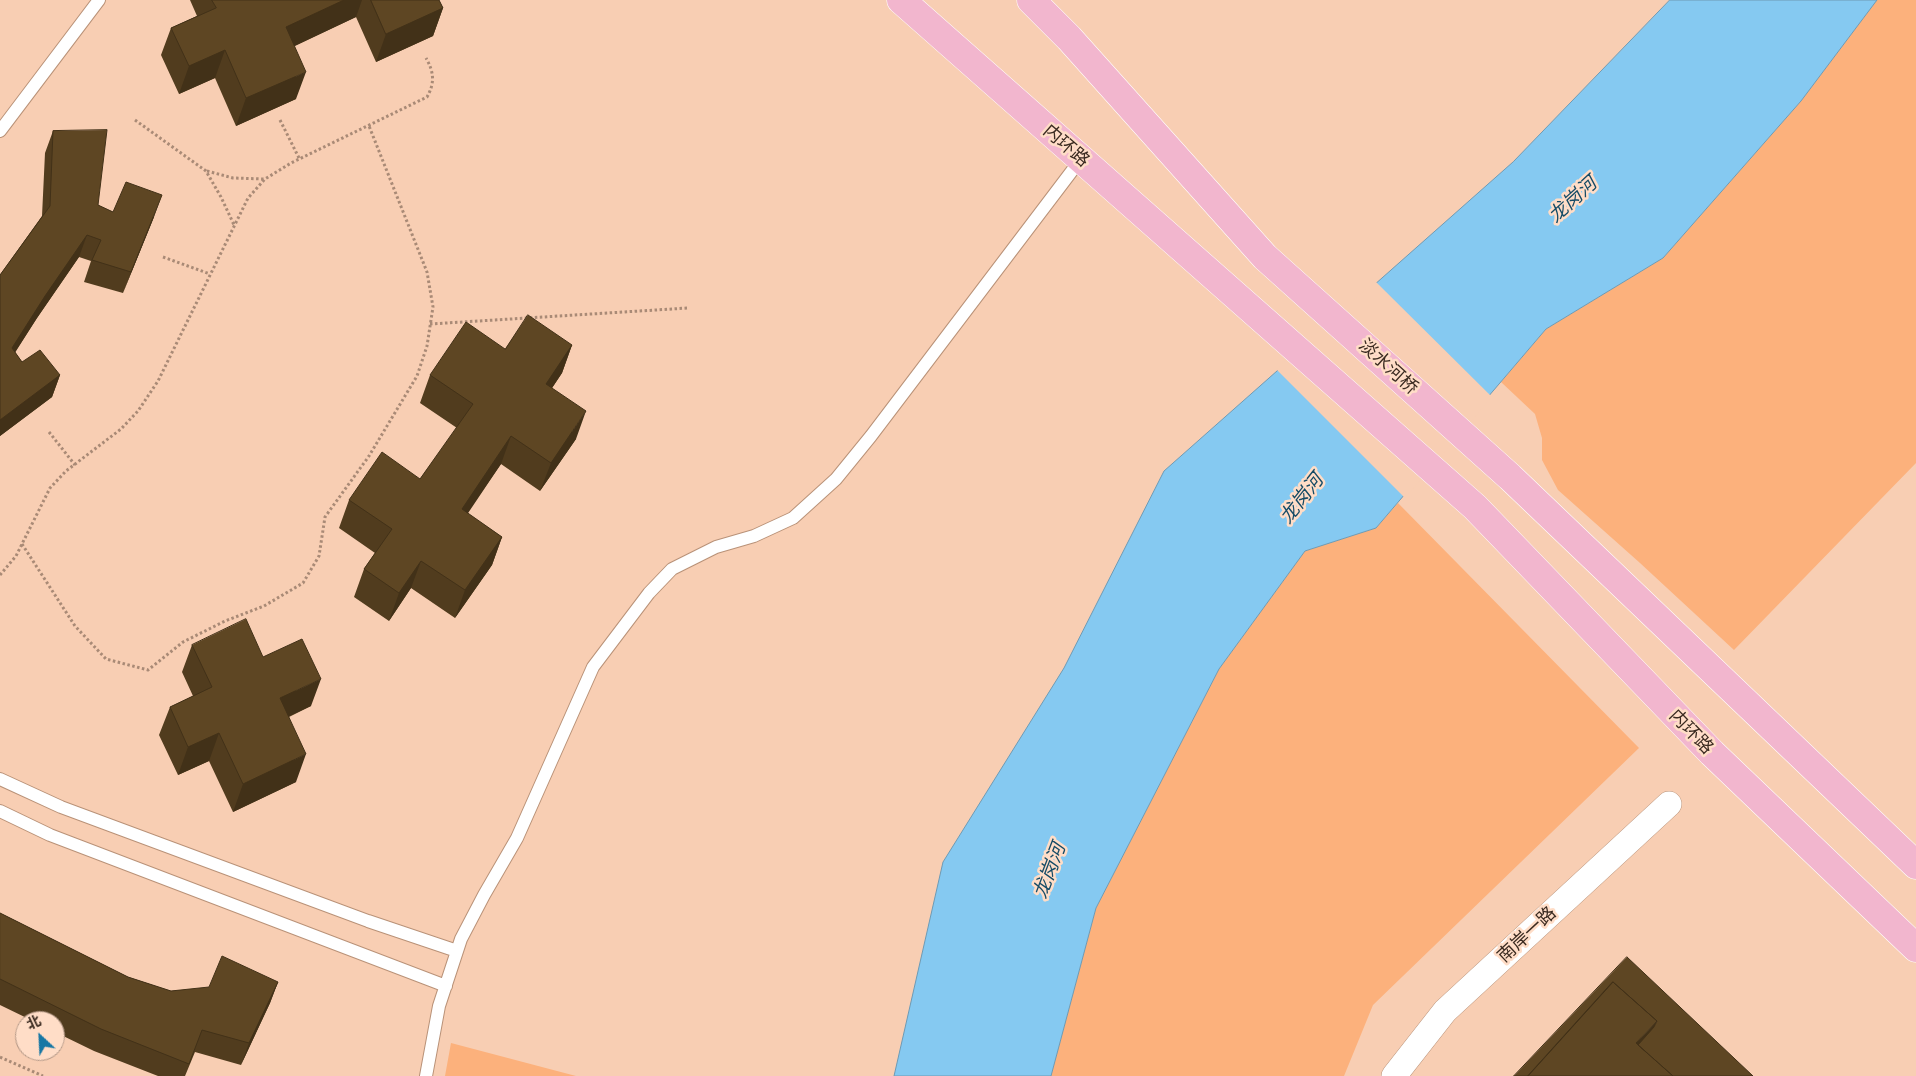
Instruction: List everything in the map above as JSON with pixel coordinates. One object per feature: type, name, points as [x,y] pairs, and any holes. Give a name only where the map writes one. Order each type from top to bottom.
[{"type":"main road","name":"内环路","points":[[901,0],[1475,507],[1712,754],[1916,948]]},
{"type":"main road","name":"淡水河桥","points":[[1032,0],[1069,38],[1265,257],[1510,477],[1916,865]]},
{"type":"street","name":"南岸一路","points":[[1394,1076],[1445,1011],[1669,804]]},
{"type":"lane","points":[[0,131],[99,0]]},
{"type":"lane","points":[[426,1076],[439,1006],[457,951],[484,895],[517,838],[593,666],[648,593],[672,569],[716,547],[754,536],[793,518],[836,478],[871,436],[1080,159]]},
{"type":"lane","points":[[0,779],[61,807],[368,921],[457,951]]},
{"type":"lane","points":[[0,811],[50,835],[446,986]]},
{"type":"path","points":[[0,574],[16,556],[50,488],[66,471],[121,429],[138,411],[158,381],[248,198],[265,179],[299,158],[427,97],[433,87],[432,70],[426,58]]},
{"type":"path","points":[[134,120],[206,171],[233,178],[265,179]]},
{"type":"path","points":[[280,120],[299,158]]},
{"type":"path","points":[[22,544],[75,626],[106,659],[148,670],[183,642],[225,621],[264,606],[303,583],[319,556],[324,517],[369,456],[417,376],[427,346],[433,307],[427,272],[369,126]]},
{"type":"path","points":[[206,171],[221,197],[234,226]]},
{"type":"path","points":[[163,257],[210,274]]},
{"type":"path","points":[[430,324],[688,308]]},
{"type":"path","points":[[49,432],[75,464]]},
{"type":"path","points":[[0,1057],[43,1076]]},
{"type":"shaded area","points":[[1877,0],[1916,0],[1916,463],[1734,650],[1558,490],[1542,460],[1542,438],[1535,414],[1501,382],[1546,329],[1663,258],[1801,101]]},
{"type":"shaded area","points":[[1398,503],[1639,748],[1373,1005],[1344,1076],[1051,1076],[1096,908],[1219,669],[1305,551],[1376,528]]},
{"type":"shaded area","points":[[451,1043],[576,1076],[445,1076]]},
{"type":"water","name":"龙岗河","points":[[1670,0],[1877,0],[1801,101],[1663,258],[1546,329],[1376,528],[1305,551],[1219,669],[1096,908],[1051,1076],[894,1076],[943,862],[1064,668],[1164,471],[1513,162]]},
{"type":"pier","points":[[1375,281],[1492,397],[1405,498],[1276,369]]},
{"type":"building","points":[[212,0],[344,0],[286,27],[306,72],[246,98],[225,50],[189,66],[171,28],[216,8]]},
{"type":"building","points":[[371,0],[439,0],[443,8],[386,34]]},
{"type":"building","points":[[107,130],[98,205],[113,212],[126,182],[162,195],[131,272],[92,260],[101,240],[87,235],[12,348],[22,362],[40,350],[60,375],[0,420],[0,275],[50,206],[53,131]]},
{"type":"building","points":[[528,315],[572,345],[546,384],[586,411],[551,463],[511,436],[462,509],[502,537],[465,590],[421,561],[399,593],[364,569],[392,529],[349,500],[382,452],[420,479],[473,404],[430,375],[466,322],[505,349]]},
{"type":"building","points":[[246,619],[263,657],[302,639],[321,679],[280,698],[306,754],[243,784],[219,733],[188,747],[170,707],[212,687],[192,645]]},
{"type":"building","points":[[0,913],[128,977],[171,991],[209,987],[222,956],[278,982],[249,1043],[202,1030],[189,1064],[101,1029],[0,979]]},
{"type":"building","points":[[1627,957],[1753,1076],[1673,1076],[1638,1045],[1657,1021],[1613,982],[1528,1076],[1514,1076]]},
{"type":"building","points":[[1613,982],[1657,1021],[1636,1043],[1673,1076],[1528,1076]]}]
